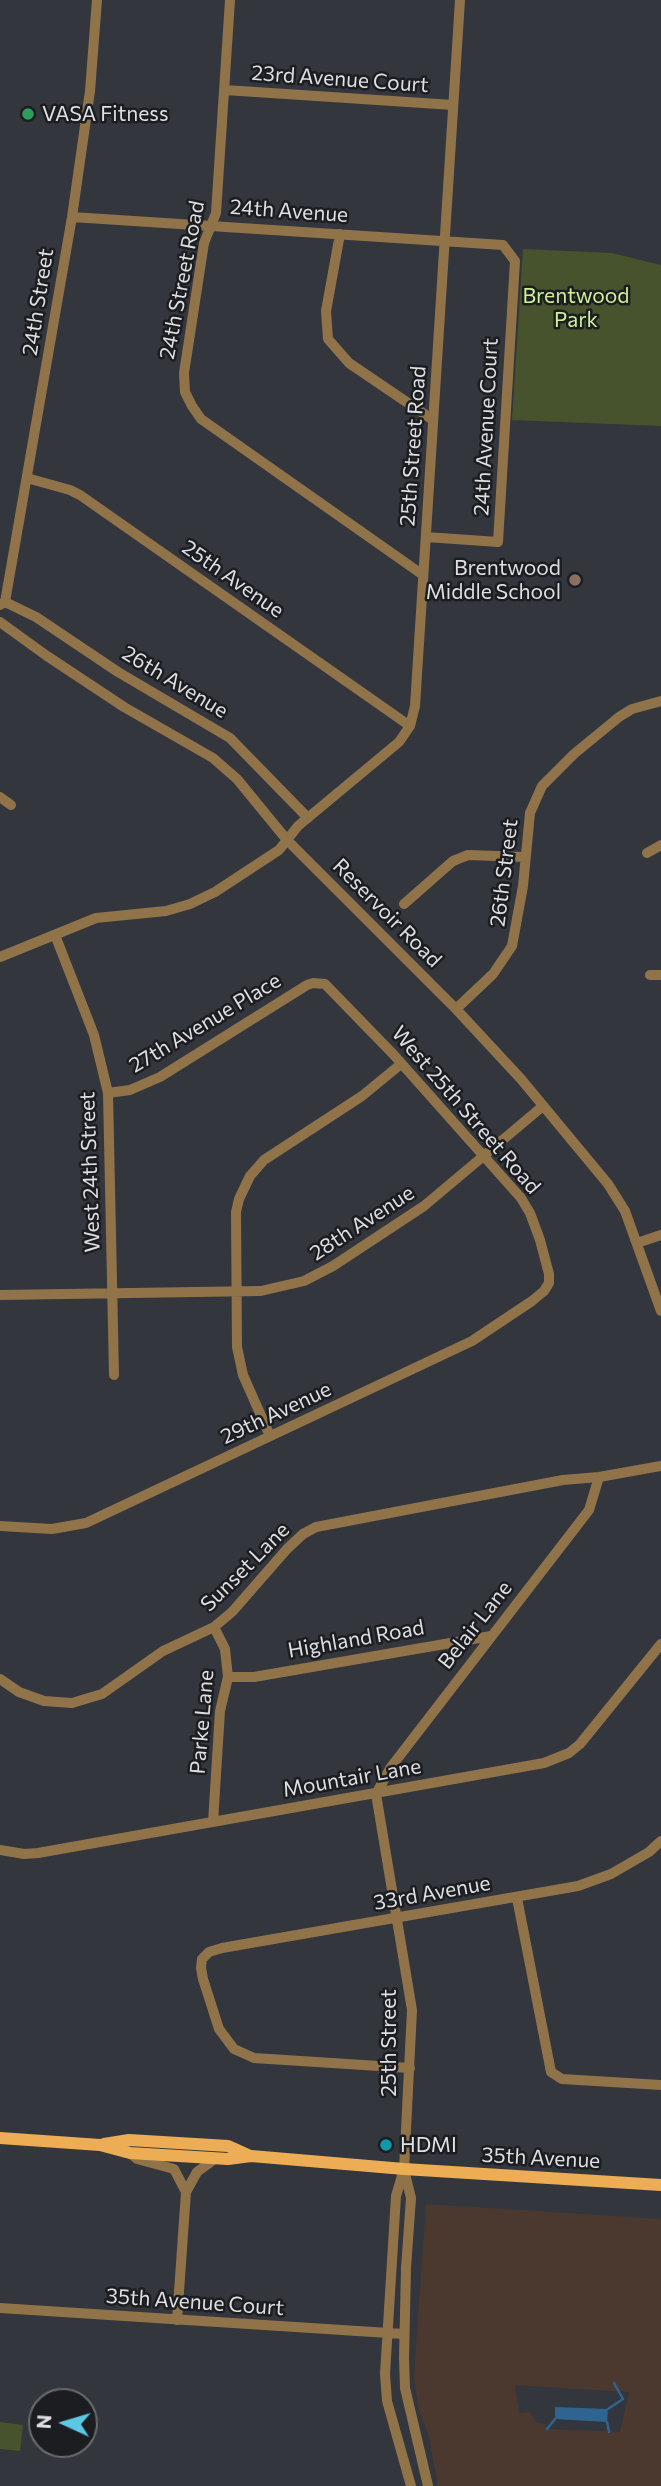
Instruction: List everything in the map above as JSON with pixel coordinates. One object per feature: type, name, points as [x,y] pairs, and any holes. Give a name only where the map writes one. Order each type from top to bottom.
[{"type":"main road","name":"35th Avenue","points":[[0,2138],[100,2145],[130,2153],[216,2158],[251,2156],[404,2169],[661,2185]]},
{"type":"main road","name":"35th Avenue","points":[[100,2145],[129,2140],[228,2146],[251,2156]]},
{"type":"street","name":"24th Street","points":[[2,604],[27,478],[72,217],[90,91],[97,0]]},
{"type":"street","name":"24th Street Road","points":[[230,0],[216,213],[204,243],[184,373],[186,392],[201,419],[423,575]]},
{"type":"street","name":"25th Street Road","points":[[410,726],[415,706],[460,0]]},
{"type":"street","name":"23rd Avenue Court","points":[[225,90],[453,106]]},
{"type":"street","name":"24th Avenue","points":[[72,217],[503,245]]},
{"type":"street","points":[[340,234],[327,311],[328,339],[349,363],[433,420]]},
{"type":"street","name":"24th Avenue Court","points":[[426,537],[498,542],[515,261],[503,245]]},
{"type":"street","name":"25th Avenue","points":[[27,478],[80,495],[410,726]]},
{"type":"street","name":"26th Avenue","points":[[2,604],[36,617],[118,672],[230,738],[308,818]]},
{"type":"street","name":"Reservoir Road","points":[[0,622],[124,707],[213,758],[237,779],[287,841],[456,1009],[521,1079],[618,1198],[638,1243],[661,1311]]},
{"type":"street","name":"26th Street","points":[[456,1009],[493,974],[512,947],[518,923],[530,813],[541,786],[619,717],[632,709],[661,701]]},
{"type":"street","points":[[0,957],[96,918],[166,911],[198,901],[215,892],[279,850],[308,818],[399,742],[410,726]]},
{"type":"street","points":[[0,797],[11,806]]},
{"type":"street","points":[[647,853],[661,845]]},
{"type":"street","points":[[404,904],[453,861],[468,855],[525,857]]},
{"type":"street","name":"West 24th Street","points":[[54,935],[94,1035],[108,1093],[114,1375]]},
{"type":"street","name":"27th Avenue Place","points":[[108,1093],[130,1090],[160,1077],[307,985],[321,982]]},
{"type":"street","name":"West 25th Street Road","points":[[321,982],[401,1064],[521,1198],[530,1213],[547,1263],[549,1283]]},
{"type":"street","points":[[270,1436],[241,1369],[237,1347],[236,1212],[243,1188],[264,1160],[362,1096],[401,1064]]},
{"type":"street","name":"28th Avenue","points":[[0,1295],[236,1292],[285,1287],[321,1273],[424,1206],[543,1105]]},
{"type":"street","points":[[638,1243],[661,1235]]},
{"type":"street","name":"29th Avenue","points":[[0,1525],[52,1530],[86,1523],[472,1342],[531,1301],[549,1283]]},
{"type":"street","name":"Sunset Lane","points":[[0,1679],[19,1692],[44,1702],[72,1703],[102,1694],[163,1651],[214,1628],[232,1612],[287,1549],[303,1534],[316,1527],[563,1480],[599,1477],[661,1465]]},
{"type":"street","name":"Belair Lane","points":[[376,1794],[391,1767],[589,1510],[599,1477]]},
{"type":"street","name":"Parke Lane","points":[[213,1822],[220,1711],[228,1677],[225,1649],[214,1628]]},
{"type":"street","name":"Highland Road","points":[[228,1677],[254,1677],[491,1636]]},
{"type":"street","name":"Mountair Lane","points":[[0,1850],[38,1853],[544,1763],[569,1753],[580,1744],[661,1644]]},
{"type":"street","name":"25th Street","points":[[376,1794],[412,2010],[404,2169],[396,2196],[385,2374],[387,2401],[411,2486]]},
{"type":"street","name":"33rd Avenue","points":[[410,2068],[254,2058],[234,2049],[219,2029],[203,1979],[202,1959],[209,1952],[222,1948],[236,1948],[578,1886],[611,1874],[649,1852],[661,1841]]},
{"type":"street","points":[[517,1898],[551,2073],[562,2079],[661,2085]]},
{"type":"street","points":[[130,2153],[137,2160],[174,2169],[186,2192]]},
{"type":"street","points":[[177,2320],[186,2192],[197,2172],[216,2158]]},
{"type":"street","name":"25th Street","points":[[404,2169],[411,2198],[404,2334],[405,2388],[428,2486]]},
{"type":"street","name":"35th Avenue Court","points":[[0,2308],[404,2334]]},
{"type":"shaded area","points":[[426,2204],[661,2219],[661,2486],[438,2486],[429,2437],[419,2410],[414,2376]],"holes":[[[515,2385],[629,2392],[620,2432],[547,2429],[546,2424],[537,2423],[530,2412],[519,2413]]]},
{"type":"green space","name":"Brentwood Park","points":[[523,249],[612,253],[661,265],[661,426],[512,420]]},
{"type":"green space","points":[[0,2422],[23,2425],[20,2451],[0,2449]]},
{"type":"water","points":[[555,2407],[608,2409],[607,2422],[555,2419]]},
{"type":"waterway","points":[[608,2409],[623,2399],[614,2383]]},
{"type":"waterway","points":[[547,2429],[555,2419]]},
{"type":"waterway","points":[[607,2422],[609,2432]]},
{"type":"place","name":"VASA Fitness","points":[[28,114]]},
{"type":"place","name":"Brentwood Middle School","points":[[575,580]]},
{"type":"place","name":"HDMI","points":[[386,2145]]}]
